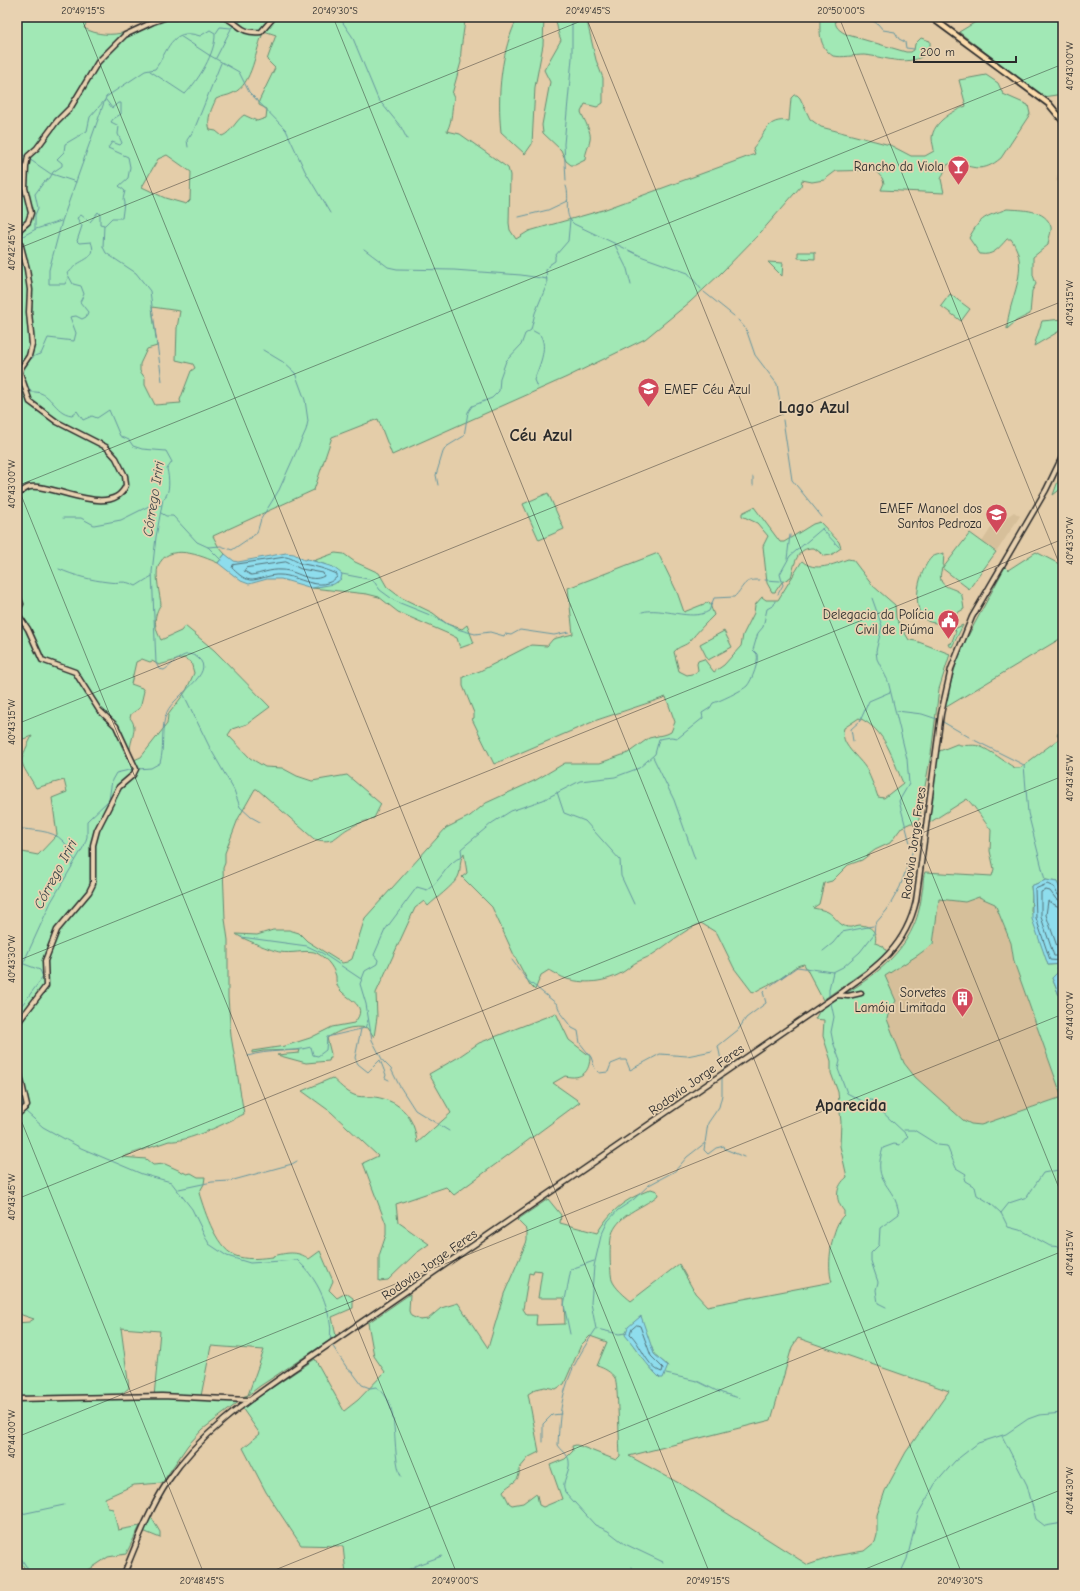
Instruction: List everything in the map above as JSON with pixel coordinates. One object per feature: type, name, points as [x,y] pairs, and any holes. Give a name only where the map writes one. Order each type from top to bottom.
[{"type":"main road","points":[[931,17],[1049,104],[1063,121]]},
{"type":"street","points":[[17,495],[25,489],[34,487],[84,499],[108,499],[120,494],[126,485],[125,476],[116,458],[106,447],[57,422],[30,402],[20,373],[21,368],[29,356],[32,344],[29,312],[30,290],[18,235],[20,229],[28,222],[30,214],[25,188],[28,156],[37,148],[57,121],[72,107],[98,62],[125,35],[167,17],[176,17]]},
{"type":"street","points":[[223,17],[233,21],[246,32],[260,32],[274,17]]},
{"type":"street","name":"Rodovia Jorge Feres","points":[[124,1574],[149,1516],[169,1480],[203,1439],[230,1414],[248,1400],[837,995],[888,956],[901,940],[908,927],[916,901],[940,720],[950,669],[972,617],[1046,490],[1063,455]]},
{"type":"street","points":[[17,594],[21,604],[17,612],[28,629],[42,660],[75,672],[96,705],[116,726],[135,771],[119,787],[97,830],[93,845],[93,884],[89,892],[57,930],[45,961],[46,986],[17,1024]]},
{"type":"street","points":[[837,995],[848,996],[861,993]]},
{"type":"street","points":[[17,1062],[27,1106],[17,1115]]},
{"type":"street","points":[[17,1399],[162,1396],[248,1400]]},
{"type":"shaded area","points":[[1063,156],[1063,182],[1056,181]]},
{"type":"shaded area","name":"EMEF Manoel dos Santos Pedroza","points":[[1014,512],[1020,516],[997,551],[982,542],[991,528]]},
{"type":"shaded area","points":[[979,897],[995,904],[1011,943],[1014,962],[1062,1097],[981,1125],[971,1124],[963,1120],[915,1077],[904,1063],[887,1019],[889,1011],[896,1001],[885,976],[933,944],[939,899],[965,902]]},
{"type":"green space","points":[[17,17],[89,17],[84,28],[104,34],[115,34],[137,29],[167,17],[465,17],[461,62],[452,94],[454,98],[451,118],[447,131],[460,134],[508,168],[510,175],[509,223],[510,230],[516,239],[529,231],[603,210],[755,154],[753,148],[771,124],[781,121],[789,121],[791,98],[794,95],[797,95],[800,98],[810,119],[821,127],[890,145],[911,156],[925,156],[934,151],[932,138],[936,127],[944,118],[966,106],[959,80],[986,75],[998,83],[1003,94],[1028,105],[1030,114],[1001,158],[995,163],[978,168],[954,162],[947,165],[941,179],[944,193],[881,190],[884,183],[882,178],[875,170],[836,171],[824,180],[812,182],[802,180],[801,186],[761,232],[720,274],[690,302],[645,339],[567,377],[392,455],[378,419],[332,437],[314,490],[213,536],[218,546],[225,554],[218,563],[194,554],[177,552],[169,554],[163,559],[157,571],[161,604],[158,608],[155,622],[161,640],[181,631],[185,626],[214,650],[270,707],[247,724],[232,729],[228,735],[250,758],[265,767],[282,768],[297,776],[312,781],[347,775],[381,804],[374,818],[346,830],[331,840],[321,841],[314,839],[257,789],[255,789],[238,819],[225,853],[225,863],[223,868],[225,919],[228,940],[228,997],[231,1036],[244,1114],[218,1127],[186,1139],[169,1141],[122,1157],[146,1159],[153,1165],[165,1164],[187,1174],[191,1173],[198,1177],[205,1177],[204,1184],[199,1193],[208,1220],[218,1240],[231,1254],[252,1259],[273,1257],[287,1253],[296,1253],[309,1259],[320,1251],[333,1281],[329,1290],[337,1298],[346,1293],[353,1298],[353,1308],[332,1317],[336,1336],[260,1386],[203,1429],[188,1445],[162,1483],[134,1485],[105,1498],[108,1508],[113,1509],[118,1530],[140,1526],[126,1554],[108,1557],[90,1569],[76,1574],[28,1574],[17,1556],[17,1323],[29,1322],[34,1319],[22,1315],[17,1310],[17,851],[38,855],[57,835],[52,798],[67,792],[64,780],[36,788],[22,763],[22,758],[32,736],[17,741]],"holes":[[[264,31],[276,35],[267,60],[275,68],[259,101],[259,105],[267,109],[266,118],[257,121],[244,115],[228,132],[222,136],[216,131],[210,130],[209,118],[211,110],[216,99],[229,95],[240,89],[245,82],[253,66]],[[167,155],[191,172],[190,200],[186,204],[165,198],[142,187],[158,159]],[[152,307],[180,311],[177,328],[176,360],[193,364],[195,368],[191,371],[180,400],[181,403],[155,405],[145,385],[145,378],[140,371],[140,364],[147,349],[157,346]],[[184,658],[191,662],[194,673],[186,691],[168,715],[167,724],[141,757],[134,760],[130,751],[134,726],[130,718],[131,714],[140,708],[144,691],[142,688],[131,684],[136,662],[142,659],[150,662],[152,661],[159,665]],[[121,1328],[160,1331],[154,1397],[120,1395],[129,1388]],[[211,1346],[264,1350],[248,1395],[236,1399],[201,1396]]]},
{"type":"green space","points":[[518,17],[544,17],[543,45],[535,87],[532,144],[525,154],[501,132],[500,118],[500,88],[504,58],[512,30]]},
{"type":"green space","points":[[555,17],[586,17],[596,60],[603,78],[603,103],[597,107],[585,104],[581,112],[589,130],[590,140],[585,160],[575,165],[571,165],[566,161],[561,150],[543,133],[542,125],[550,82],[544,70],[561,40]]},
{"type":"green space","points":[[820,17],[836,17],[836,26],[848,35],[906,52],[911,52],[914,50],[915,44],[921,38],[930,41],[930,51],[915,60],[907,61],[864,55],[845,57],[833,56],[828,52],[822,43],[820,33]]},
{"type":"green space","points":[[984,17],[1063,17],[1063,94],[1043,97],[959,32]]},
{"type":"green space","points":[[1007,209],[1026,210],[1039,214],[1048,221],[1051,229],[1048,245],[1033,257],[1033,275],[1036,284],[1032,291],[1030,314],[1016,321],[1007,329],[1008,317],[1019,272],[1017,250],[1011,239],[1007,239],[992,253],[980,254],[969,238],[980,221]]},
{"type":"green space","points":[[798,252],[815,252],[815,259],[798,258]]},
{"type":"green space","points":[[768,262],[783,263],[782,276]]},
{"type":"green space","points":[[950,294],[970,309],[961,321],[941,306]]},
{"type":"green space","points":[[1063,319],[1063,329],[1034,346],[1042,321]]},
{"type":"green space","points":[[1063,467],[1063,487],[1053,495]]},
{"type":"green space","points":[[548,493],[564,529],[539,540],[523,504]]},
{"type":"green space","points":[[754,507],[780,542],[784,542],[813,524],[820,522],[839,542],[841,548],[831,555],[825,556],[814,548],[803,550],[797,557],[791,577],[782,582],[775,592],[772,592],[767,583],[763,546],[768,536],[757,523],[742,516],[742,513]]},
{"type":"green space","points":[[970,533],[996,552],[969,589],[942,568],[940,576],[941,581],[944,585],[960,593],[962,596],[964,609],[940,622],[936,623],[927,621],[921,614],[918,605],[919,583],[922,572],[932,557],[944,553],[943,568]]},
{"type":"green space","points":[[1036,552],[1063,566],[1063,637],[943,709],[960,651],[1005,567],[1008,570]]},
{"type":"green space","points":[[335,553],[344,554],[355,562],[379,573],[387,587],[400,597],[433,613],[447,624],[462,629],[467,625],[474,643],[460,648],[457,638],[398,612],[379,597],[367,594],[312,588],[338,582],[333,567],[313,561]]},
{"type":"green space","points":[[658,553],[677,592],[684,612],[709,602],[714,615],[688,643],[678,648],[674,652],[679,671],[687,675],[696,673],[698,670],[698,661],[704,659],[714,672],[724,665],[741,646],[743,635],[754,613],[755,605],[762,597],[766,600],[778,600],[802,561],[807,565],[819,567],[831,565],[848,559],[853,560],[872,585],[895,605],[896,618],[909,640],[916,641],[950,654],[939,689],[931,754],[918,824],[911,823],[902,827],[890,843],[875,850],[862,860],[848,865],[832,881],[824,883],[819,904],[813,908],[828,912],[845,926],[851,927],[860,925],[870,928],[873,930],[876,939],[875,943],[883,946],[887,952],[880,960],[823,1000],[804,964],[794,968],[781,978],[753,993],[734,968],[717,933],[701,923],[650,956],[635,963],[625,971],[611,978],[587,982],[579,981],[565,978],[549,970],[541,975],[535,990],[530,985],[514,955],[492,907],[462,877],[467,873],[464,853],[461,859],[458,877],[452,884],[428,906],[424,901],[415,908],[376,993],[377,1017],[374,1037],[368,1028],[362,1027],[346,1029],[336,1033],[327,1038],[331,1054],[329,1061],[306,1063],[277,1055],[299,1053],[300,1050],[263,1051],[252,1053],[252,1051],[285,1046],[310,1038],[332,1027],[354,1023],[359,1016],[360,1011],[358,1006],[340,990],[333,969],[322,956],[314,952],[289,953],[277,951],[249,941],[236,934],[257,935],[273,930],[289,930],[299,933],[307,941],[342,963],[347,962],[352,959],[365,918],[446,828],[470,816],[486,803],[536,780],[565,763],[600,763],[628,753],[649,738],[671,732],[675,722],[666,697],[597,720],[494,764],[472,719],[474,718],[474,713],[463,686],[463,677],[480,671],[531,645],[547,646],[553,639],[573,634],[568,588]],"holes":[[[859,718],[868,723],[882,737],[903,783],[884,798],[878,797],[867,770],[844,740],[844,728]]]},
{"type":"green space","points":[[963,625],[952,647],[948,645],[949,643],[951,644],[956,631],[954,629]]},
{"type":"green space","points":[[724,631],[732,647],[708,660],[700,644]]},
{"type":"green space","points":[[1063,733],[1063,896],[1057,882],[1046,880],[1031,886],[1031,910],[1048,965],[1063,964],[1063,974],[1057,973],[1052,978],[1063,1005],[1063,1574],[346,1574],[343,1546],[301,1545],[266,1492],[243,1448],[260,1434],[242,1408],[315,1359],[344,1411],[358,1400],[385,1372],[374,1356],[368,1323],[410,1294],[409,1311],[411,1316],[420,1320],[428,1319],[441,1308],[458,1303],[488,1348],[504,1294],[527,1241],[527,1230],[517,1220],[548,1199],[561,1215],[560,1223],[597,1233],[612,1213],[631,1198],[651,1189],[657,1191],[658,1195],[655,1198],[631,1212],[620,1221],[614,1229],[611,1238],[610,1257],[612,1280],[618,1289],[631,1301],[679,1264],[695,1293],[707,1306],[832,1282],[830,1275],[831,1246],[836,1227],[844,1215],[844,1211],[839,1202],[838,1193],[840,1184],[847,1177],[840,1146],[841,1122],[838,1092],[831,1073],[831,1061],[823,1036],[824,1020],[815,1019],[819,1012],[817,1011],[873,975],[896,953],[906,940],[918,914],[925,872],[992,876],[994,869],[990,851],[991,830],[967,799],[929,823],[937,752],[957,744],[976,745],[1015,768],[1020,768],[1060,738],[1057,734]],"holes":[[[979,897],[995,904],[1011,943],[1014,962],[1062,1097],[981,1125],[971,1124],[963,1120],[915,1077],[904,1063],[887,1019],[889,1011],[896,1001],[885,976],[933,944],[939,899],[965,902]],[[534,1270],[542,1271],[538,1298],[564,1298],[565,1324],[536,1325],[537,1315],[527,1315],[523,1309],[529,1273],[533,1274]],[[640,1317],[654,1354],[668,1366],[642,1358],[630,1340],[627,1330]],[[590,1336],[607,1342],[597,1366],[607,1370],[615,1378],[618,1401],[620,1456],[616,1460],[580,1446],[572,1446],[573,1451],[565,1459],[550,1465],[562,1499],[543,1507],[539,1505],[537,1495],[535,1494],[523,1503],[512,1505],[509,1503],[503,1491],[517,1480],[519,1469],[529,1457],[539,1452],[528,1394],[536,1389],[545,1387],[556,1389],[564,1384],[581,1345]],[[798,1338],[949,1391],[906,1452],[885,1491],[877,1515],[877,1535],[875,1542],[864,1551],[834,1556],[808,1565],[686,1487],[629,1456],[771,1420],[792,1347]]]},
{"type":"green space","points":[[556,1013],[569,1040],[590,1056],[590,1062],[584,1074],[576,1077],[565,1076],[553,1083],[580,1102],[454,1195],[446,1187],[396,1204],[398,1222],[429,1244],[415,1254],[388,1280],[379,1281],[379,1256],[386,1235],[386,1224],[363,1163],[378,1156],[331,1112],[302,1091],[332,1078],[351,1094],[375,1097],[392,1102],[405,1112],[410,1119],[416,1134],[417,1143],[451,1113],[429,1074],[479,1043]]},
{"type":"green space","points":[[150,1515],[160,1532],[160,1538],[143,1531]]},
{"type":"water","points":[[286,553],[294,554],[304,560],[307,559],[333,567],[342,574],[341,579],[334,584],[312,588],[281,579],[267,579],[249,584],[241,581],[218,563],[225,554],[234,561],[238,562]]},
{"type":"water","points":[[1046,880],[1057,882],[1063,896],[1063,964],[1048,965],[1032,919],[1031,886]]},
{"type":"water","points":[[1057,973],[1063,974],[1063,1005],[1052,978]]},
{"type":"water","points":[[641,1316],[654,1354],[668,1366],[663,1378],[660,1378],[650,1368],[625,1335],[628,1327]]},
{"type":"waterway","name":"Córrego Iriri","points":[[237,23],[247,17]]},
{"type":"waterway","points":[[339,17],[352,36],[378,99],[401,127],[407,139]]},
{"type":"waterway","points":[[566,181],[564,144],[572,58],[572,17]]},
{"type":"waterway","points":[[866,17],[878,24],[883,30],[895,32],[899,39],[905,42],[906,48],[914,49]]},
{"type":"waterway","name":"Córrego Iriri","points":[[216,33],[220,27],[231,28],[235,25]]},
{"type":"waterway","points":[[216,58],[231,29]]},
{"type":"waterway","points":[[68,278],[65,284],[49,284],[49,270],[62,221],[106,97],[145,71],[155,69],[167,48],[176,38],[190,34],[200,36],[210,30],[215,33]]},
{"type":"waterway","points":[[150,71],[185,94],[205,66],[213,49],[215,34]]},
{"type":"waterway","points":[[180,36],[209,55]]},
{"type":"waterway","points":[[209,55],[239,72],[249,92],[286,130],[305,171],[330,213]]},
{"type":"waterway","points":[[188,147],[187,140],[194,130],[221,63]]},
{"type":"waterway","points":[[35,229],[35,215],[38,208],[35,194],[44,182],[50,178],[53,172],[62,166],[62,163],[57,159],[64,152],[65,144],[87,131],[90,117],[105,100]]},
{"type":"waterway","name":"Córrego Iriri","points":[[105,225],[112,218],[122,218],[125,191],[119,186],[128,178],[130,167],[128,157],[108,148],[112,142],[120,145],[122,143],[118,134],[119,126],[111,122],[121,114],[121,103],[118,103],[112,108],[106,100]]},
{"type":"waterway","points":[[17,150],[26,157]]},
{"type":"waterway","points":[[29,159],[51,174]]},
{"type":"waterway","points":[[52,174],[76,182]]},
{"type":"waterway","points":[[566,186],[568,196],[568,216],[574,224],[643,257],[688,273],[701,289]]},
{"type":"waterway","points":[[519,217],[548,210],[567,201]]},
{"type":"waterway","name":"Córrego Iriri","points":[[22,371],[32,358],[41,354],[48,338],[74,341],[76,333],[70,317],[76,316],[82,319],[86,317],[88,312],[80,302],[84,294],[81,286],[73,284],[67,273],[90,256],[93,251],[91,242],[79,243],[77,241],[82,226],[77,218],[81,215],[90,222],[98,212],[100,214],[100,224],[104,225]]},
{"type":"waterway","points":[[438,485],[436,475],[443,452],[446,447],[464,436],[468,412],[472,406],[492,398],[499,391],[500,378],[506,361],[521,345],[525,334],[531,330],[535,313],[547,284],[546,270],[549,265],[555,261],[555,256],[568,241],[570,220]]},
{"type":"waterway","points":[[20,235],[23,236],[36,229],[61,221]]},
{"type":"waterway","points":[[104,225],[103,247],[106,253],[136,273],[150,291],[162,381]]},
{"type":"waterway","points":[[615,245],[627,269],[631,285]]},
{"type":"waterway","points":[[364,249],[388,267],[397,269],[454,270],[521,275],[547,279]]},
{"type":"waterway","points":[[704,292],[734,316]]},
{"type":"waterway","points":[[738,320],[746,329],[755,355],[777,384],[782,415]]},
{"type":"waterway","points":[[532,330],[540,335],[543,346],[542,358],[534,380],[537,387]]},
{"type":"waterway","points":[[208,547],[221,546],[232,550],[257,533],[261,519],[279,490],[306,430],[308,421],[305,400],[295,373],[283,362],[263,350]]},
{"type":"waterway","name":"Córrego Iriri","points":[[23,377],[31,392],[44,394],[66,413],[72,415],[77,411],[83,420],[92,416],[97,418],[109,410],[120,436],[129,440],[133,446],[142,449],[166,451],[172,462],[167,469],[169,481],[168,489],[166,497],[163,499],[156,537],[152,572],[156,663],[159,669],[164,670],[184,655],[189,654],[198,658],[202,664],[202,670],[198,677],[177,698],[167,712],[164,724],[160,763],[151,768],[138,769]]},
{"type":"waterway","points":[[17,385],[21,381]]},
{"type":"waterway","points":[[783,420],[792,480],[822,517]]},
{"type":"waterway","points":[[753,477],[753,485]]},
{"type":"waterway","points":[[63,518],[81,518],[94,525],[121,520],[151,505],[161,505]]},
{"type":"waterway","points":[[161,513],[166,516],[173,516],[197,542],[208,547],[221,560]]},
{"type":"waterway","points":[[778,594],[783,585],[780,574],[790,556],[823,528]]},
{"type":"waterway","points":[[822,529],[839,547]]},
{"type":"waterway","points":[[787,559],[790,535]]},
{"type":"waterway","points":[[59,569],[89,579],[125,582],[136,586],[152,576]]},
{"type":"waterway","points":[[342,574],[373,580],[380,590],[395,601],[435,617],[457,629],[475,634],[490,632],[504,636],[505,634],[511,635],[520,630],[554,635],[569,632]]},
{"type":"waterway","points":[[642,612],[658,611],[685,615],[702,614],[709,611],[714,598],[734,597],[746,583],[753,580],[759,580]]},
{"type":"waterway","points":[[765,580],[780,581]]},
{"type":"waterway","points":[[872,598],[882,626],[876,651],[877,659],[888,681],[907,759],[909,784],[899,801],[910,843]]},
{"type":"waterway","points":[[449,1131],[415,1110],[391,1069],[383,1061],[372,1040],[366,1004],[360,984],[365,971],[377,964],[378,960],[374,955],[385,930],[417,887],[427,890],[432,886],[452,863],[462,857],[461,849],[492,823],[511,811],[543,800],[580,781],[615,777],[639,768],[655,754],[659,739],[671,737],[678,738],[703,718],[702,713],[710,708],[713,703],[730,696],[747,686],[753,675],[757,662],[757,654],[753,650],[758,633],[763,627],[767,609],[774,605],[775,601]]},
{"type":"waterway","points":[[853,741],[851,729],[860,721],[869,701],[890,692]]},
{"type":"waterway","points":[[183,693],[210,748],[234,790],[240,807],[251,817],[260,822]]},
{"type":"waterway","points":[[897,711],[922,714],[937,719]]},
{"type":"waterway","points":[[943,722],[969,737]]},
{"type":"waterway","points":[[974,740],[1024,765],[1028,813],[1045,880]]},
{"type":"waterway","points":[[653,757],[674,800],[695,859]]},
{"type":"waterway","name":"Córrego Iriri","points":[[17,977],[51,902],[84,846],[87,837],[87,821],[109,800],[112,780],[116,773],[134,769]]},
{"type":"waterway","points":[[557,792],[564,813],[585,821],[620,860],[621,876],[634,904]]},
{"type":"waterway","points":[[17,828],[53,834],[67,845],[71,856],[75,860]]},
{"type":"waterway","points":[[723,1069],[718,1046],[738,1030],[746,1018],[766,1003],[763,992],[767,988],[797,967],[833,972],[843,967],[860,952],[874,934],[875,924],[887,910],[900,887],[913,850]]},
{"type":"waterway","points":[[823,951],[833,943],[842,932],[873,926]]},
{"type":"waterway","points":[[241,937],[307,946],[322,953],[361,979]]},
{"type":"waterway","points":[[512,960],[527,980],[557,1004],[561,1014],[572,1028],[578,1031],[580,1043],[591,1057],[595,1069],[599,1073],[608,1072],[611,1064],[621,1060],[626,1060],[630,1070],[660,1054],[687,1056],[712,1051]]},
{"type":"waterway","name":"Córrego Iriri","points":[[17,1009],[22,1005],[43,977],[40,970],[24,964]]},
{"type":"waterway","points":[[1056,964],[1058,973]]},
{"type":"waterway","points":[[829,996],[833,972]]},
{"type":"waterway","points":[[831,1003],[834,1017],[831,1032],[840,1061],[838,1069],[847,1093],[864,1102],[868,1099],[874,1101],[878,1108],[908,1136],[900,1145],[894,1144],[883,1148],[880,1160],[882,1177],[897,1204],[899,1214],[880,1228],[879,1245],[871,1253],[871,1261],[878,1282],[876,1290],[878,1303],[886,1307]]},
{"type":"waterway","points":[[248,1056],[264,1052],[295,1050],[311,1047],[313,1055],[318,1056],[326,1050],[327,1037],[365,1028],[368,1020]]},
{"type":"waterway","points":[[361,1029],[355,1058],[358,1064],[368,1072],[380,1060],[386,1075],[385,1078],[389,1080]]},
{"type":"waterway","points":[[722,1077],[722,1095],[719,1107],[708,1123],[704,1150],[708,1154],[716,1148],[724,1146],[725,1149],[744,1157]]},
{"type":"waterway","points":[[17,1092],[24,1108]]},
{"type":"waterway","points":[[25,1111],[43,1127],[81,1148],[142,1174],[171,1182],[192,1209],[209,1244],[227,1256],[250,1263],[297,1260],[315,1281],[323,1297],[331,1326],[331,1342]]},
{"type":"waterway","points":[[904,1130],[914,1130],[938,1145],[947,1146],[956,1168],[966,1174],[964,1178],[965,1181],[975,1187],[977,1195],[990,1203],[1001,1213],[1008,1227],[1023,1231],[1050,1246],[1063,1247]]},
{"type":"waterway","points":[[663,1562],[625,1544],[608,1531],[595,1525],[565,1492],[564,1484],[569,1469],[569,1461],[566,1454],[558,1445],[560,1416],[564,1394],[575,1364],[596,1329],[591,1303],[594,1266],[601,1236],[608,1221],[618,1210],[633,1200],[649,1185],[675,1171],[687,1157],[705,1143]]},
{"type":"waterway","points":[[179,1189],[212,1182],[230,1181],[292,1164],[297,1161]]},
{"type":"waterway","points":[[1001,1213],[1009,1203],[1027,1197],[1043,1173],[1063,1169]]},
{"type":"waterway","points":[[570,1334],[564,1305],[571,1269],[594,1261]]},
{"type":"waterway","points":[[597,1329],[619,1334],[627,1333]]},
{"type":"waterway","points":[[332,1345],[347,1368],[362,1385],[370,1388],[376,1387],[384,1394],[389,1403],[394,1428],[396,1454],[401,1476]]},
{"type":"waterway","points":[[666,1374],[697,1381],[719,1392],[739,1398]]},
{"type":"waterway","points":[[900,1574],[907,1559],[918,1514],[935,1484],[955,1461],[978,1443],[1006,1434],[1028,1419],[1039,1415],[1063,1413]]},
{"type":"waterway","points":[[543,1442],[543,1424],[552,1415],[561,1414]]},
{"type":"waterway","points":[[1002,1436],[1027,1485],[1036,1519],[1045,1526],[1063,1523]]},
{"type":"waterway","points":[[17,1515],[64,1505]]},
{"type":"waterway","points":[[17,1552],[31,1574]]},
{"type":"waterway","points":[[401,1574],[417,1565],[442,1556]]},
{"type":"waterway","points":[[631,1567],[634,1574]]},
{"type":"place","name":"Rancho da Viola","points":[[959,186]]},
{"type":"place","name":"EMEF Céu Azul","points":[[649,408]]},
{"type":"place","name":"EMEF Manoel dos Santos Pedroza","points":[[997,534]]},
{"type":"place","name":"Delegacia da Polícia Civil de Piúma","points":[[949,640]]},
{"type":"place","name":"Sorvetes Lamóia Limitada","points":[[962,1018]]},
{"type":"district","name":"Lago Azul","points":[[814,407]]},
{"type":"district","name":"Céu Azul","points":[[541,435]]},
{"type":"district","name":"Aparecida","points":[[851,1105]]}]
